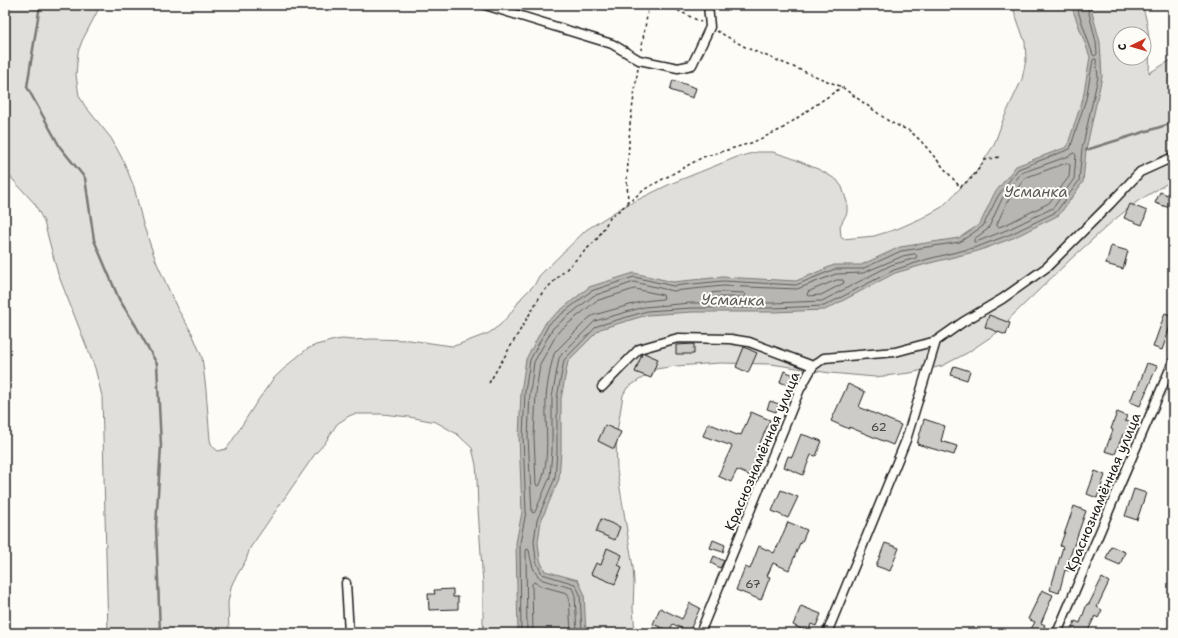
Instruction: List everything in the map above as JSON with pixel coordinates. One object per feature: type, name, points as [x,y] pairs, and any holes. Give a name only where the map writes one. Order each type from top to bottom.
[{"type":"street","points":[[486,5],[612,44],[639,60],[678,68],[692,65],[710,27],[708,5]]},
{"type":"street","name":"Краснознамённая улица","points":[[700,633],[800,389],[813,366],[824,358],[895,352],[936,342],[963,322],[1002,299],[1047,267],[1140,172],[1173,157]]},
{"type":"street","points":[[602,387],[639,349],[678,338],[730,339],[749,342],[813,366]]},
{"type":"street","points":[[827,633],[906,440],[936,342]]},
{"type":"street","name":"Краснознамённая улица","points":[[1057,633],[1112,501],[1173,362]]},
{"type":"street","points":[[346,583],[349,633]]},
{"type":"path","points":[[628,203],[630,124],[648,5]]},
{"type":"path","points":[[667,5],[747,48],[842,87],[890,122],[910,131],[921,141],[960,187],[973,177],[985,160],[999,157]]},
{"type":"path","points":[[489,383],[542,293],[597,239],[610,218],[645,189],[703,157],[751,143],[782,129],[842,87]]},
{"type":"shaded area","points":[[5,5],[99,5],[78,52],[76,75],[79,96],[85,106],[111,138],[123,160],[134,187],[143,224],[156,261],[177,308],[192,333],[202,357],[210,440],[212,446],[218,451],[226,449],[230,444],[273,379],[307,349],[316,345],[343,339],[409,340],[452,346],[489,333],[500,325],[510,314],[522,297],[535,284],[539,276],[586,230],[621,208],[670,184],[737,157],[757,152],[773,152],[820,170],[837,180],[842,187],[847,202],[847,213],[840,226],[841,237],[843,239],[874,236],[897,229],[942,207],[976,172],[994,145],[1003,120],[1022,79],[1026,60],[1025,42],[1012,5],[1142,5],[1148,26],[1112,26],[1112,66],[1149,66],[1149,73],[1173,59],[1173,180],[1138,201],[1114,220],[1011,317],[1001,330],[967,353],[942,366],[910,373],[875,377],[830,373],[771,364],[720,363],[676,366],[656,369],[627,388],[623,395],[616,438],[617,470],[633,567],[633,608],[635,633],[484,633],[483,584],[477,479],[476,465],[472,448],[457,434],[436,422],[382,414],[354,414],[337,424],[250,548],[246,560],[231,587],[228,603],[229,633],[108,633],[102,396],[95,368],[58,274],[44,222],[35,204],[5,171]]},
{"type":"water","name":"Усманка","points":[[1071,5],[1090,5],[1100,42],[1102,77],[1086,150],[1083,182],[1059,215],[1013,238],[978,251],[895,273],[825,310],[773,312],[692,312],[647,315],[600,329],[568,361],[561,399],[561,451],[559,479],[541,521],[538,542],[540,560],[545,571],[578,580],[584,593],[586,633],[518,633],[516,543],[522,512],[519,437],[521,392],[526,359],[546,322],[589,287],[634,273],[673,282],[722,277],[796,281],[834,265],[861,265],[900,247],[959,238],[980,224],[994,194],[1016,166],[1067,147],[1083,98],[1090,57]]},
{"type":"building","points":[[673,80],[696,88],[693,98],[670,90]]},
{"type":"building","points":[[1160,192],[1173,197],[1170,208],[1155,203]]},
{"type":"building","points":[[1130,204],[1147,211],[1142,225],[1124,218]]},
{"type":"building","points":[[1111,246],[1128,251],[1123,269],[1106,264]]},
{"type":"building","points":[[1165,313],[1173,316],[1173,318],[1162,350],[1153,347]]},
{"type":"building","points":[[989,315],[1010,323],[1006,335],[985,327]]},
{"type":"building","points":[[694,344],[694,354],[676,354],[676,345]]},
{"type":"building","points":[[744,347],[757,353],[748,373],[736,367]]},
{"type":"building","points":[[644,353],[658,359],[651,378],[635,372],[642,354]]},
{"type":"building","points":[[1147,363],[1157,366],[1140,406],[1130,402],[1135,389],[1137,390]]},
{"type":"building","points":[[954,366],[970,371],[967,380],[951,375]]},
{"type":"building","points":[[784,371],[794,375],[790,386],[780,382]]},
{"type":"building","points":[[848,384],[865,392],[859,407],[901,425],[893,445],[831,421]]},
{"type":"building","points":[[770,401],[779,404],[776,412],[767,409]]},
{"type":"building","points":[[751,412],[770,420],[760,443],[766,445],[753,477],[737,470],[731,482],[718,476],[732,446],[703,436],[708,423],[737,435],[741,435]]},
{"type":"building","points":[[1117,412],[1127,416],[1125,421],[1130,422],[1126,435],[1123,434],[1115,454],[1105,451],[1113,430],[1111,429]]},
{"type":"building","points":[[924,419],[945,426],[941,441],[957,446],[954,455],[917,444]]},
{"type":"building","points":[[605,425],[621,432],[614,449],[598,441]]},
{"type":"building","points":[[801,434],[822,441],[816,456],[811,455],[803,475],[784,467],[788,456],[792,457]]},
{"type":"building","points":[[1095,471],[1105,475],[1097,498],[1087,494]]},
{"type":"building","points":[[1134,489],[1146,493],[1137,520],[1125,516]]},
{"type":"building","points":[[781,490],[798,497],[788,518],[772,511]]},
{"type":"building","points":[[1074,506],[1086,511],[1068,562],[1072,563],[1069,571],[1065,570],[1059,593],[1050,590],[1063,547],[1060,546]]},
{"type":"building","points":[[601,519],[620,527],[615,540],[596,532]]},
{"type":"building","points":[[788,522],[807,530],[789,570],[773,563],[767,576],[770,577],[761,600],[736,590],[745,567],[750,569],[759,546],[774,553]]},
{"type":"building","points":[[713,540],[725,545],[723,552],[710,548]]},
{"type":"building","points":[[885,543],[899,548],[890,571],[876,566]]},
{"type":"building","points":[[1111,546],[1125,552],[1120,565],[1106,559]]},
{"type":"building","points":[[607,548],[622,555],[618,565],[622,567],[615,584],[591,574],[596,563],[601,565]]},
{"type":"building","points":[[714,556],[724,561],[720,568],[711,563]]},
{"type":"building","points":[[1102,578],[1109,582],[1097,607],[1102,610],[1098,618],[1095,616],[1087,633],[1070,633],[1075,621],[1080,623],[1087,604],[1089,604]]},
{"type":"building","points":[[453,589],[453,597],[458,597],[458,609],[429,610],[428,594],[435,594],[434,590]]},
{"type":"building","points":[[1042,590],[1053,595],[1041,623],[1045,625],[1042,633],[1040,633],[1031,629],[1035,622],[1028,619]]},
{"type":"building","points":[[690,603],[700,608],[689,632],[673,624],[669,631],[653,624],[660,608],[682,619]]},
{"type":"building","points":[[801,606],[821,614],[816,626],[811,624],[808,632],[793,625]]},
{"type":"waterway","points":[[40,5],[27,87],[60,147],[85,178],[94,240],[119,299],[157,364],[161,446],[156,526],[160,633]]},
{"type":"waterway","points":[[1086,150],[1173,123]]}]
